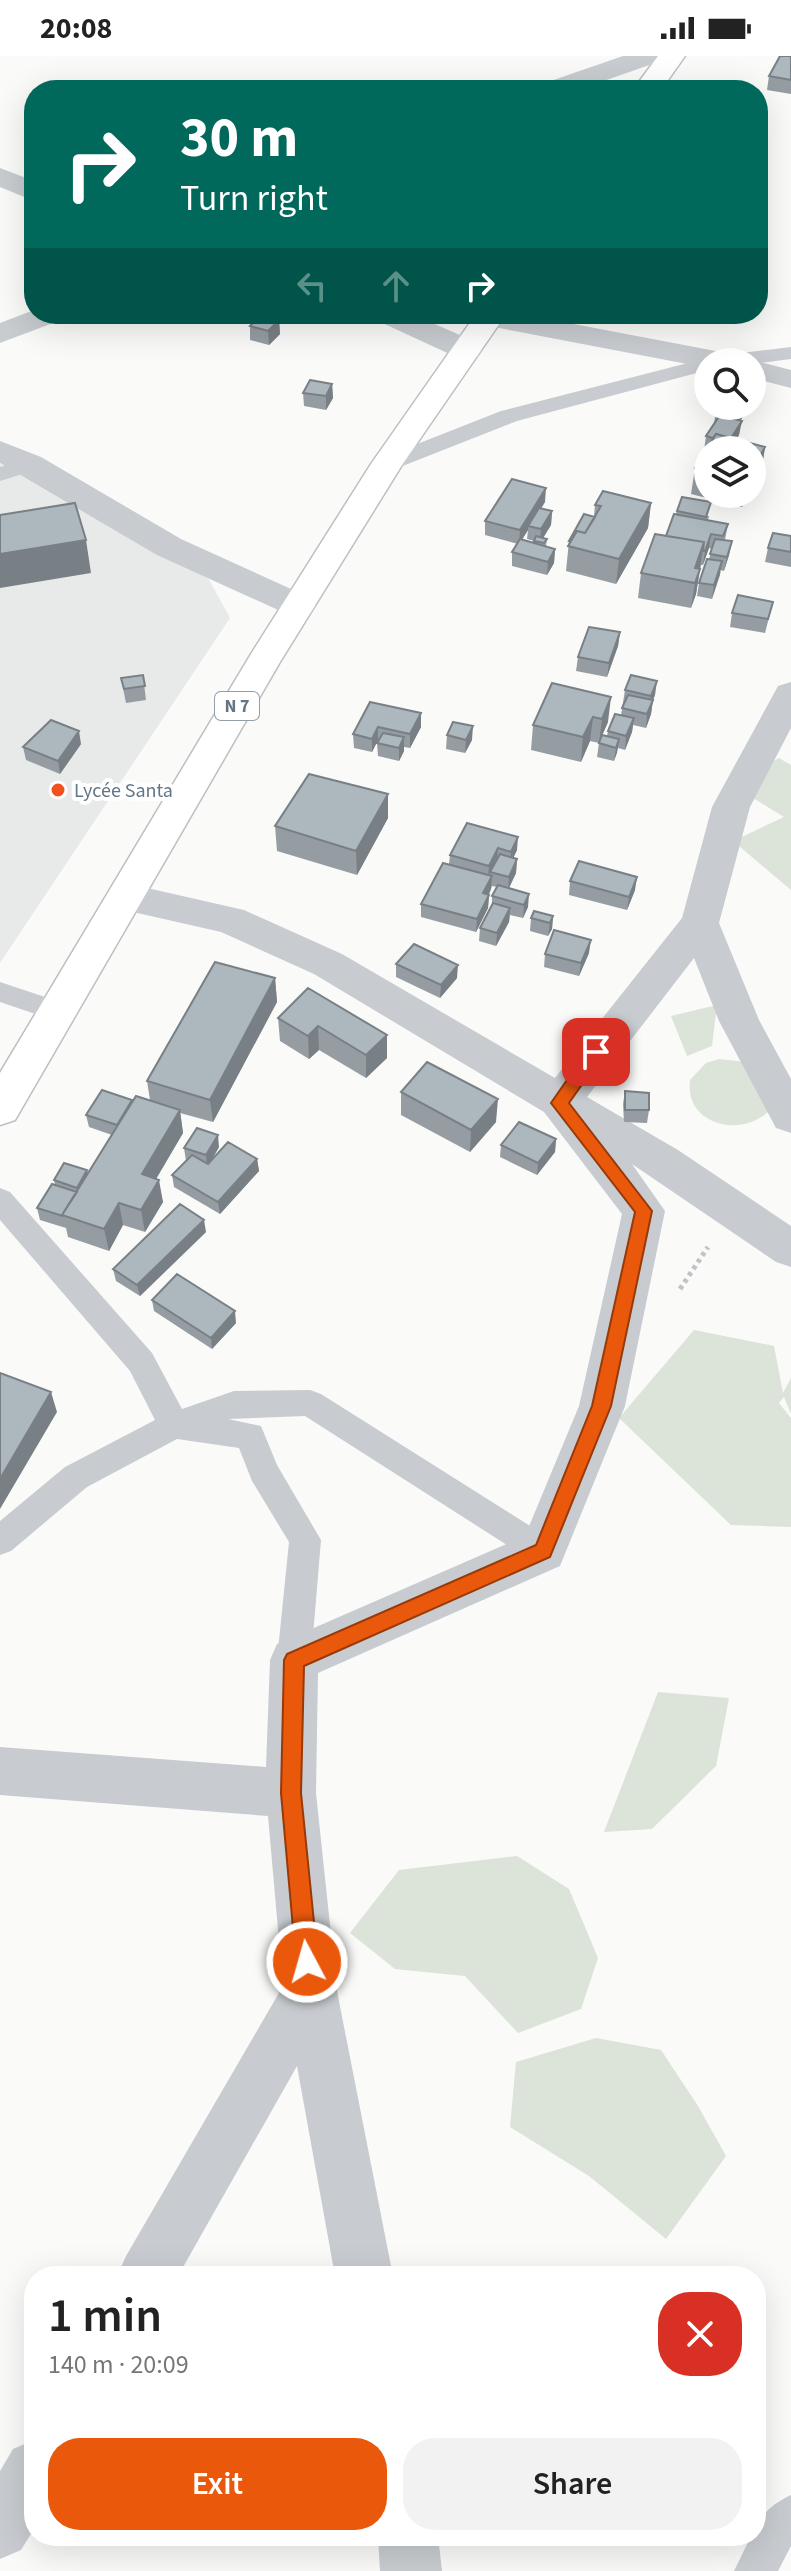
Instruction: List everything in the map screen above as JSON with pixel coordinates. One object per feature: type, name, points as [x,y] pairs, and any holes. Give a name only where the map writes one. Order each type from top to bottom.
[{"type":"highway","points":[[654,80],[672,56]]},
{"type":"highway","name":"N 7","points":[[0,1109],[12,1069],[56,1011],[263,662],[387,464],[485,324]]},
{"type":"street","points":[[581,80],[649,56]]},
{"type":"street","points":[[0,176],[24,187]]},
{"type":"street","points":[[0,334],[25,324]]},
{"type":"street","points":[[409,324],[467,350]]},
{"type":"street","points":[[529,324],[694,357]]},
{"type":"street","points":[[766,373],[791,379]]},
{"type":"street","points":[[10,463],[169,547],[299,606]]},
{"type":"street","points":[[560,1103],[596,1052],[700,923],[731,807],[791,694]]},
{"type":"street","points":[[125,897],[230,920],[328,964],[663,1162],[791,1249]]},
{"type":"street","points":[[700,923],[739,1021],[791,1117]]},
{"type":"street","points":[[362,2266],[310,1991],[291,1793],[294,1660],[543,1551],[602,1406],[644,1211],[560,1103]]},
{"type":"street","points":[[0,1771],[291,1793]]},
{"type":"street","points":[[152,2266],[310,1991]]},
{"type":"street","points":[[0,2529],[24,2487]]},
{"type":"street","points":[[409,2546],[411,2571]]},
{"type":"lane","points":[[766,356],[791,353]]},
{"type":"lane","points":[[387,464],[509,416],[694,368]]},
{"type":"lane","points":[[0,992],[56,1011]]},
{"type":"lane","points":[[0,1200],[141,1362],[174,1425]]},
{"type":"lane","points":[[0,1541],[76,1477],[174,1425],[234,1404],[310,1403],[543,1551]]},
{"type":"lane","points":[[174,1425],[250,1436],[263,1471],[305,1540],[294,1660]]},
{"type":"lane","points":[[755,2571],[776,2532],[791,2516]]},
{"type":"path","points":[[672,1301],[735,1209]]},
{"type":"shaded area","name":"Lycée Santa","points":[[0,464],[208,578],[230,618],[0,963]]},
{"type":"shaded area","points":[[779,758],[791,765],[791,890],[733,841],[784,817],[753,798],[749,775]]},
{"type":"shaded area","points":[[717,1005],[712,1046],[687,1056],[671,1016]]},
{"type":"shaded area","points":[[719,1059],[746,1062],[771,1109],[746,1124],[732,1125],[718,1123],[696,1108],[690,1080],[706,1063]]},
{"type":"shaded area","points":[[694,1330],[774,1346],[783,1393],[791,1378],[791,1414],[784,1397],[779,1403],[791,1418],[791,1527],[731,1525],[619,1418]]},
{"type":"shaded area","points":[[658,1692],[729,1698],[716,1766],[652,1829],[604,1832]]},
{"type":"shaded area","points":[[517,1856],[569,1889],[598,1958],[581,2009],[518,2033],[465,1976],[395,1969],[350,1933],[399,1870]]},
{"type":"shaded area","points":[[596,2038],[661,2050],[726,2156],[666,2239],[589,2176],[510,2127],[516,2062]]},
{"type":"building","points":[[780,56],[791,56],[791,80],[769,76]]},
{"type":"building","points":[[252,324],[275,324],[268,331],[250,326]]},
{"type":"building","points":[[310,380],[332,384],[326,396],[303,393]]},
{"type":"building","points":[[717,420],[742,421],[732,436],[706,436]]},
{"type":"building","points":[[512,479],[546,488],[520,530],[485,521]]},
{"type":"building","points":[[603,491],[651,503],[619,559],[568,546],[577,531],[585,533],[601,506],[595,505]]},
{"type":"building","points":[[682,497],[694,499],[694,508],[709,508],[706,517],[677,511]]},
{"type":"building","points":[[75,503],[86,540],[0,554],[0,515]]},
{"type":"building","points":[[539,508],[552,511],[541,529],[528,526]]},
{"type":"building","points":[[584,514],[595,517],[585,533],[577,531],[569,541]]},
{"type":"building","points":[[674,514],[728,524],[723,536],[711,534],[703,551],[704,542],[666,536]]},
{"type":"building","points":[[773,533],[791,536],[791,552],[768,548]]},
{"type":"building","points":[[655,534],[704,542],[695,568],[700,569],[695,583],[641,573]]},
{"type":"building","points":[[536,536],[547,539],[544,543],[534,541]]},
{"type":"building","points":[[520,539],[555,549],[548,562],[512,552]]},
{"type":"building","points":[[715,539],[732,541],[727,557],[710,554]]},
{"type":"building","points":[[707,559],[722,561],[714,585],[699,583]]},
{"type":"building","points":[[738,595],[773,602],[768,619],[732,613]]},
{"type":"building","points":[[589,627],[620,632],[609,663],[578,657]]},
{"type":"building","points":[[143,675],[145,686],[124,689],[121,678]]},
{"type":"building","points":[[631,675],[657,681],[651,696],[625,690]]},
{"type":"building","points":[[552,683],[611,697],[602,719],[593,717],[583,737],[533,725]]},
{"type":"building","points":[[628,695],[653,700],[647,714],[622,708]]},
{"type":"building","points":[[370,702],[421,713],[410,734],[378,727],[372,739],[353,734]]},
{"type":"building","points":[[615,714],[634,718],[626,736],[608,731]]},
{"type":"building","points":[[51,720],[79,731],[58,761],[23,747]]},
{"type":"building","points":[[453,722],[473,726],[466,740],[447,735]]},
{"type":"building","points":[[383,733],[404,737],[399,748],[377,743]]},
{"type":"building","points":[[602,735],[619,739],[616,748],[599,743]]},
{"type":"building","points":[[309,774],[388,794],[356,851],[275,826]]},
{"type":"building","points":[[467,823],[518,837],[511,852],[498,848],[489,866],[450,855]]},
{"type":"building","points":[[500,854],[517,859],[509,877],[490,872]]},
{"type":"building","points":[[579,861],[637,877],[629,897],[570,881]]},
{"type":"building","points":[[443,863],[492,876],[483,893],[489,895],[477,919],[421,904]]},
{"type":"building","points":[[498,885],[529,894],[524,905],[492,896]]},
{"type":"building","points":[[493,903],[510,908],[497,933],[480,928]]},
{"type":"building","points":[[534,911],[553,916],[550,923],[531,918]]},
{"type":"building","points":[[554,930],[591,940],[581,963],[545,954]]},
{"type":"building","points":[[414,944],[458,965],[441,985],[396,964]]},
{"type":"building","points":[[215,962],[275,978],[210,1100],[147,1081]]},
{"type":"building","points":[[308,988],[387,1035],[366,1055],[318,1026],[308,1036],[278,1018]]},
{"type":"building","points":[[427,1062],[498,1099],[471,1130],[401,1092]]},
{"type":"building","points":[[102,1090],[132,1100],[117,1125],[86,1115]]},
{"type":"building","points":[[625,1091],[649,1093],[649,1110],[625,1110]]},
{"type":"building","points":[[136,1096],[180,1110],[142,1174],[159,1180],[141,1210],[119,1203],[104,1229],[62,1215]]},
{"type":"building","points":[[519,1122],[556,1139],[538,1163],[501,1145]]},
{"type":"building","points":[[197,1128],[218,1135],[206,1155],[184,1148]]},
{"type":"building","points":[[228,1142],[257,1159],[218,1202],[172,1175],[192,1155],[208,1164]]},
{"type":"building","points":[[64,1163],[87,1170],[77,1188],[54,1180]]},
{"type":"building","points":[[52,1184],[77,1192],[63,1216],[37,1208]]},
{"type":"building","points":[[180,1204],[204,1220],[137,1285],[113,1269]]},
{"type":"building","points":[[177,1274],[235,1311],[211,1338],[152,1300]]},
{"type":"building","points":[[0,1373],[51,1392],[0,1479]]},
{"type":"place","name":"Lycée Santa","points":[[58,790]]},
{"type":"route","points":[[307,1962],[291,1793],[294,1660],[543,1551],[602,1406],[644,1211],[560,1103],[596,1052]]}]
